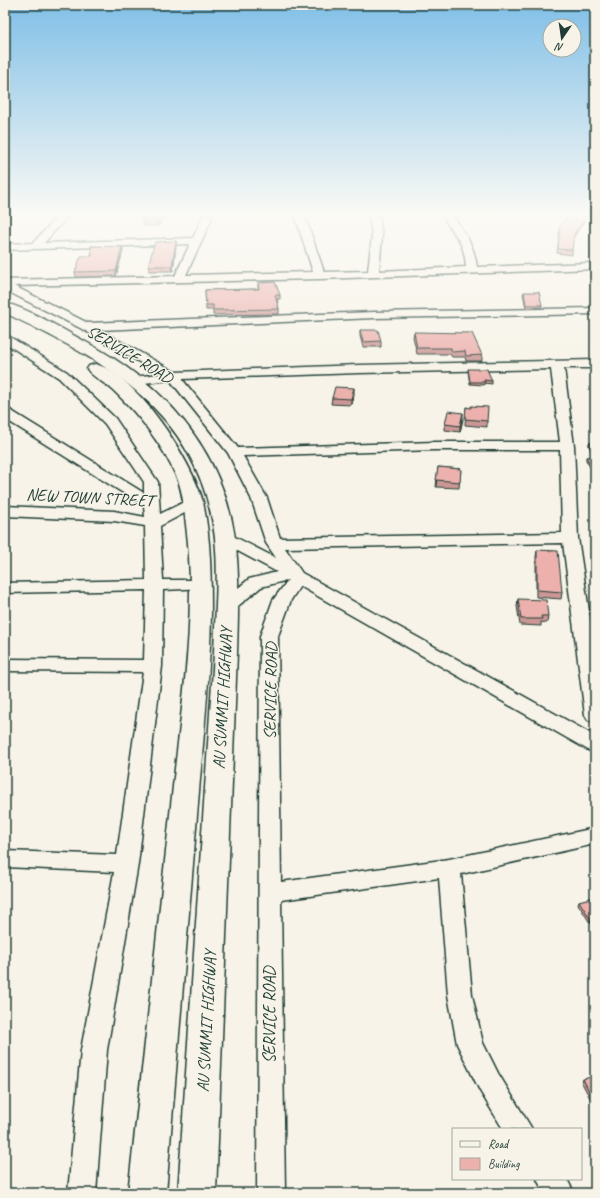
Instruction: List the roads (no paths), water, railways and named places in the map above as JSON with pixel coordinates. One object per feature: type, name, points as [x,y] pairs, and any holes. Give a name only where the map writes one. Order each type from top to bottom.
[{"type":"main road","name":"AU SUMMIT HIGHWAY","points":[[5,308],[69,338],[102,357],[136,380],[156,399],[180,426],[199,456],[209,476],[217,502],[225,538],[227,566],[225,660],[197,1193]]},
{"type":"main road","name":"AU SUMMIT HIGHWAY","points":[[5,319],[85,362],[114,382],[136,404],[159,431],[177,460],[187,480],[193,503],[201,559],[198,661],[147,1193]]},
{"type":"street","points":[[179,279],[182,272]]},
{"type":"street","points":[[319,272],[320,276]]},
{"type":"street","points":[[5,283],[442,272]]},
{"type":"street","name":"SERVICE ROAD","points":[[5,286],[86,327],[173,376],[234,452],[259,498],[274,543],[294,576],[282,600],[270,636],[269,893],[271,1193]]},
{"type":"street","points":[[86,327],[374,315],[595,311]]},
{"type":"street","points":[[5,338],[63,375],[110,422],[151,482],[155,585],[153,666],[127,864],[94,1050],[82,1193]]},
{"type":"street","points":[[136,380],[173,376],[359,369],[595,364]]},
{"type":"street","points":[[557,365],[567,446],[570,538],[595,715]]},
{"type":"street","points":[[5,413],[152,514]]},
{"type":"street","points":[[234,452],[434,446],[567,446]]},
{"type":"street","name":"NEW TOWN STREET","points":[[5,512],[114,516],[152,514],[193,503]]},
{"type":"street","points":[[225,538],[595,745]]},
{"type":"street","points":[[274,543],[570,538]]},
{"type":"street","points":[[226,607],[254,583],[294,576]]},
{"type":"street","points":[[5,588],[200,584]]},
{"type":"street","points":[[5,664],[153,666]]},
{"type":"street","points":[[269,893],[449,868],[595,836]]},
{"type":"street","points":[[5,859],[127,864]]},
{"type":"street","points":[[449,868],[460,995],[470,1044],[489,1082],[517,1128]]},
{"type":"street","points":[[551,1180],[560,1193]]}]
